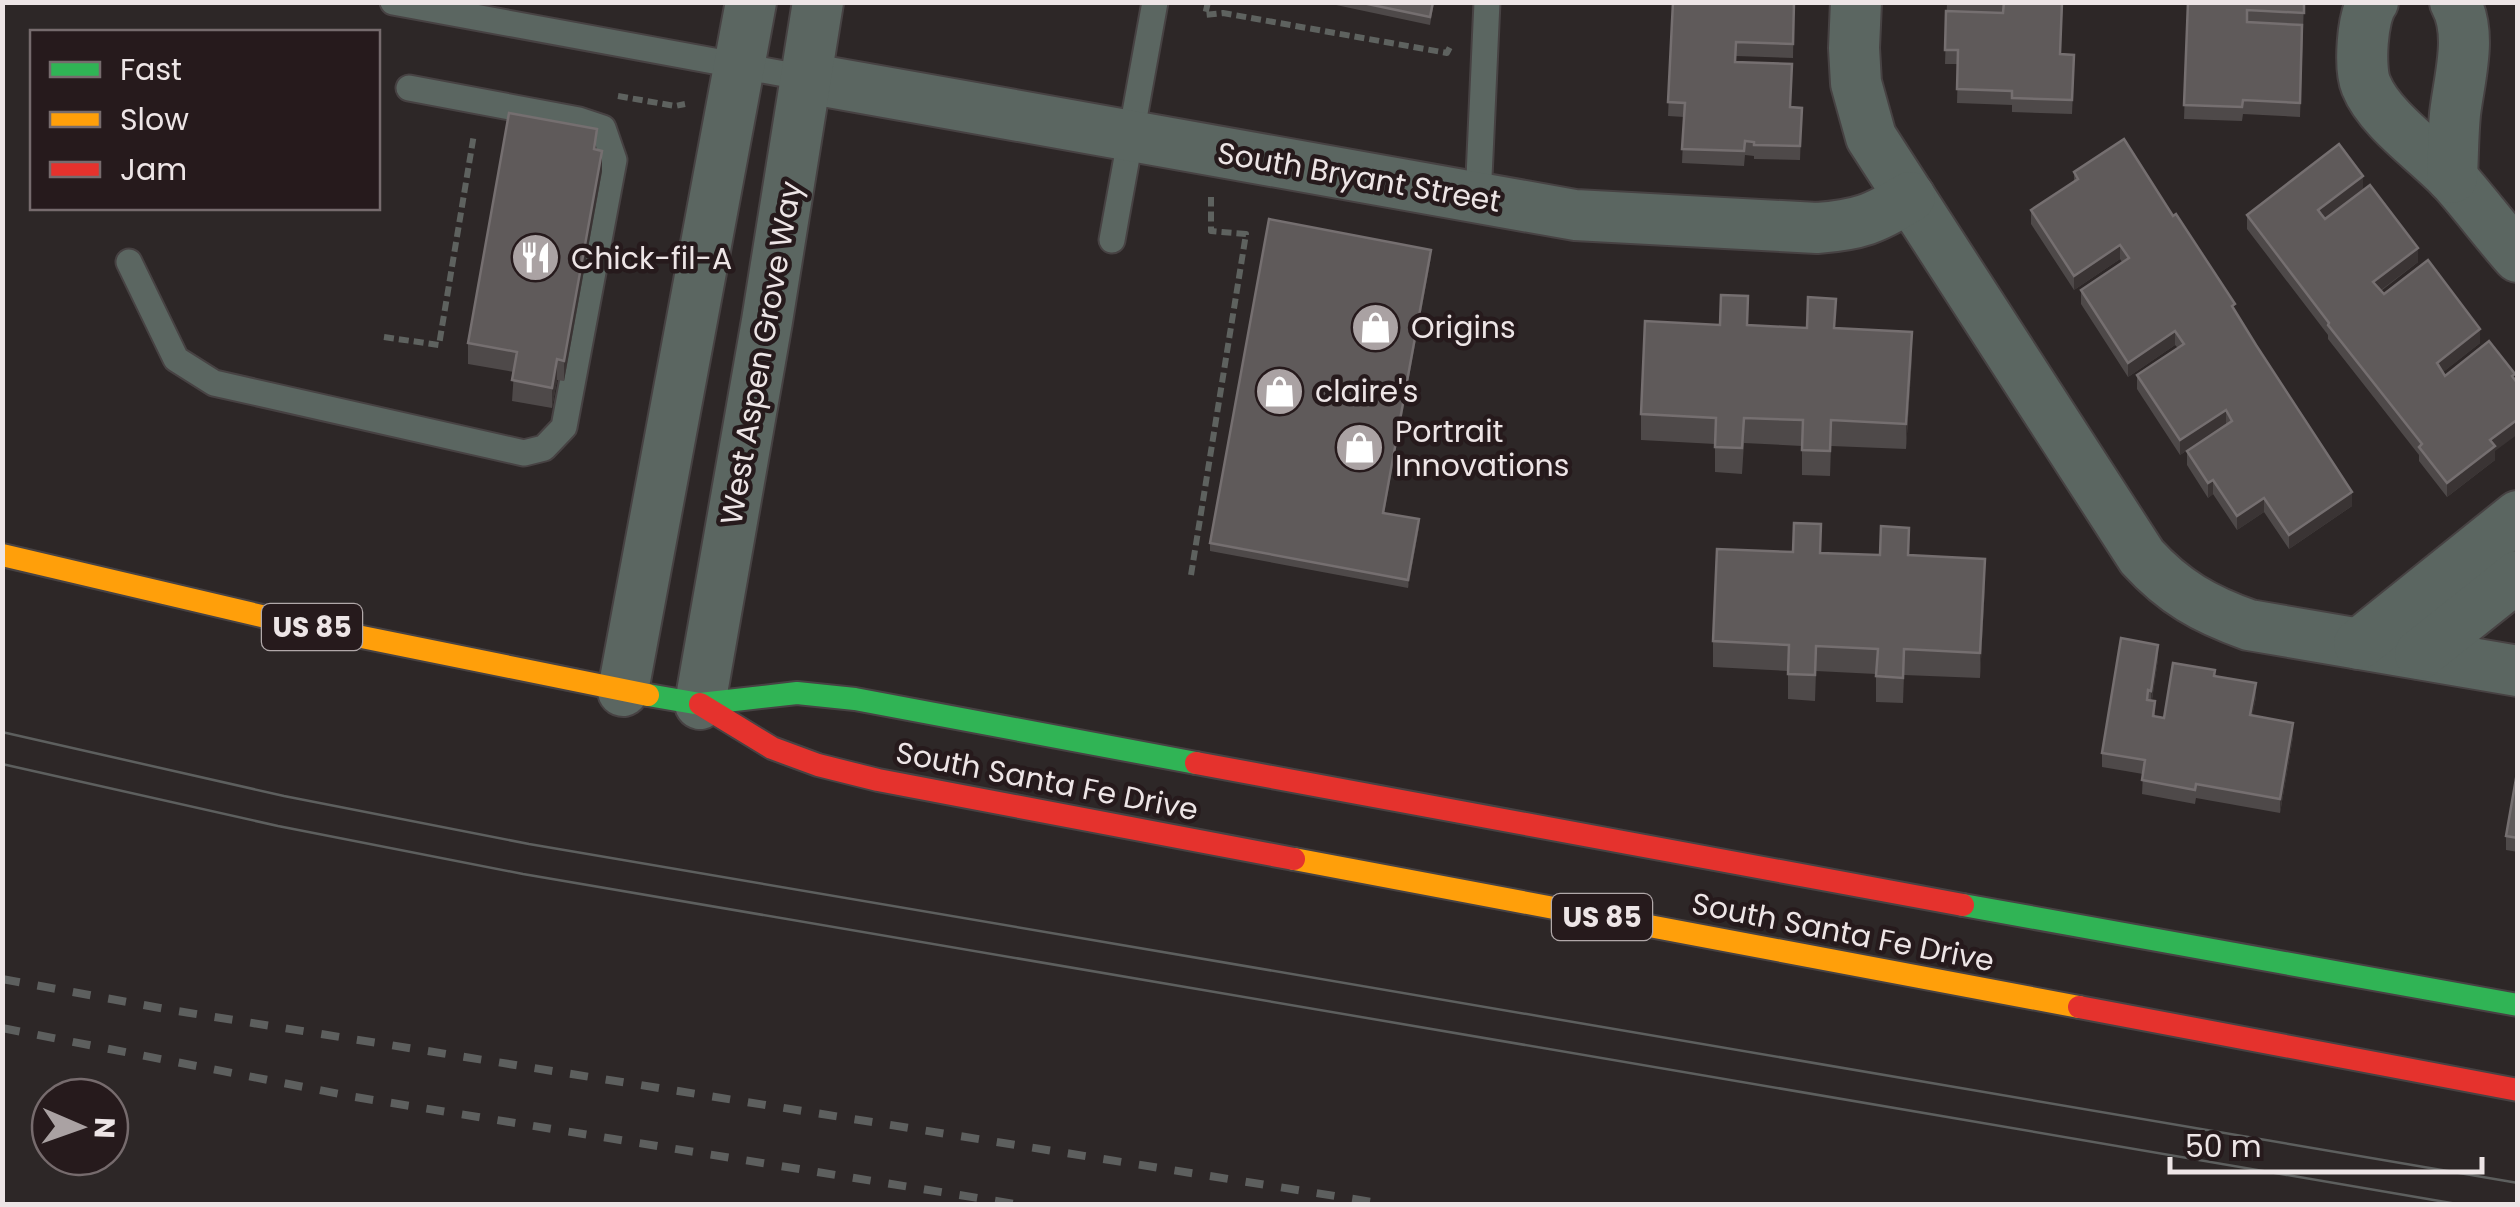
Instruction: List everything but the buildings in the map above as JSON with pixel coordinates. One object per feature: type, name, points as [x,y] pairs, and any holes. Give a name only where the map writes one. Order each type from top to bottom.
[{"type":"highway","name":"South Santa Fe Drive","points":[[2,554],[283,621],[623,691],[700,704],[797,693],[855,699],[1546,830],[2518,1005]]},
{"type":"highway","name":"South Santa Fe Drive","points":[[700,704],[772,748],[818,766],[878,780],[2518,1090]]},
{"type":"street","points":[[623,691],[752,2]]},
{"type":"street","name":"West Aspen Grove Way","points":[[700,704],[818,2]]},
{"type":"street","points":[[1856,2],[1856,83],[1871,137],[2142,557],[2160,577],[2190,599],[2249,625],[2518,671]]},
{"type":"street","points":[[2373,2],[2368,8],[2363,43],[2365,83],[2386,115],[2452,178],[2518,257]]},
{"type":"street","points":[[2452,178],[2464,38],[2456,2]]},
{"type":"street","name":"South Bryant Street","points":[[806,78],[1599,218],[1817,228],[1852,225],[1882,214],[1910,197]]},
{"type":"street","points":[[2359,644],[2518,516]]},
{"type":"street","points":[[2420,654],[2518,576]]},
{"type":"lane","points":[[393,2],[806,78]]},
{"type":"lane","points":[[1112,240],[1154,2]]},
{"type":"lane","points":[[1478,199],[1486,2]]},
{"type":"lane","points":[[130,262],[176,359],[214,383],[524,453],[544,448],[564,427],[614,160],[603,128],[579,120],[408,88]]},
{"type":"path","points":[[1208,2],[1206,15],[1223,12],[1447,53],[1454,40]]},
{"type":"path","points":[[384,337],[439,345],[475,129]]},
{"type":"path","points":[[1191,575],[1246,234],[1211,231],[1211,197],[1198,190]]},
{"type":"tram line","points":[[2,732],[284,796],[529,844],[2518,1183]]},
{"type":"tram line","points":[[2,764],[278,826],[523,874],[2457,1204]]},
{"type":"railway","points":[[2,979],[171,1010],[1385,1204]]},
{"type":"railway","points":[[2,1028],[355,1097],[1015,1204]]},
{"type":"traffic: fast","points":[[648,695],[700,704],[797,693],[855,699],[1196,763]]},
{"type":"traffic: fast","points":[[1963,905],[2518,1005]]},
{"type":"traffic: slow","points":[[2,555],[283,621],[648,695]]},
{"type":"traffic: slow","points":[[1294,859],[2079,1007]]},
{"type":"traffic: jam","points":[[700,704],[772,748],[818,765],[878,780],[1294,859]]},
{"type":"traffic: jam","points":[[1196,763],[1963,905]]},
{"type":"traffic: jam","points":[[2079,1007],[2518,1090]]},
{"type":"place","name":"Chick-fil-A","points":[[536,258]]},
{"type":"place","name":"Origins","points":[[1376,327]]},
{"type":"place","name":"claire's","points":[[1280,391]]},
{"type":"place","name":"Portrait Innovations","points":[[1360,448]]}]
